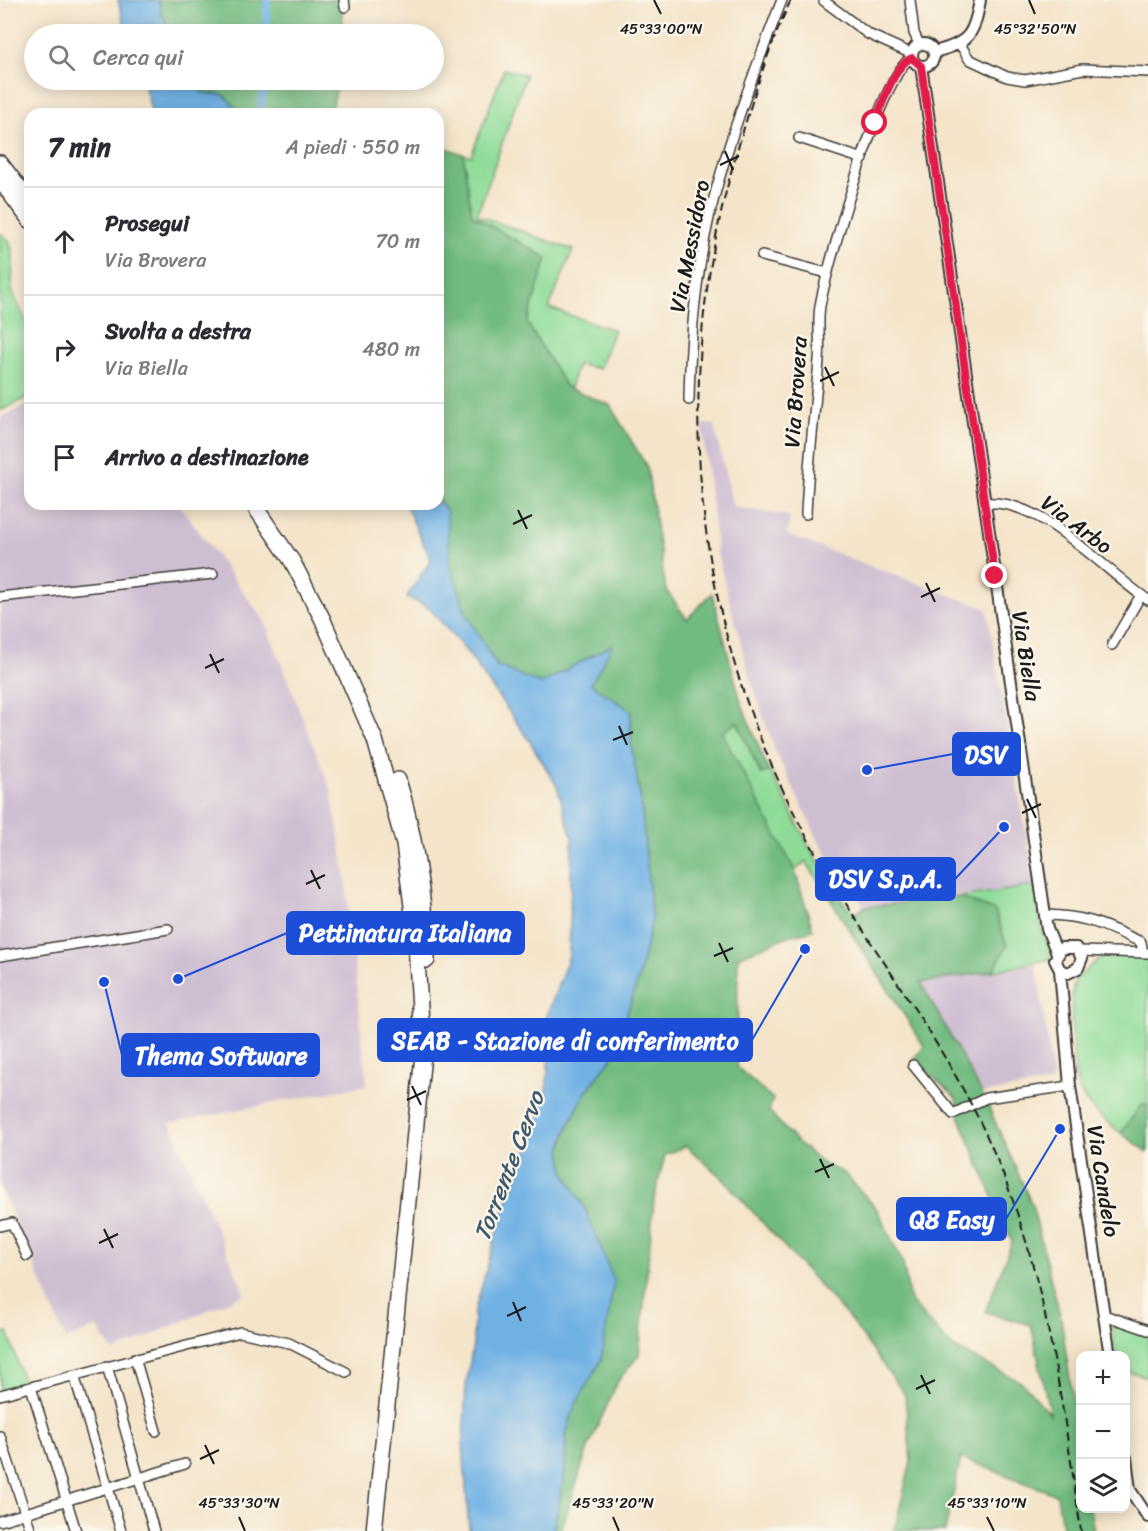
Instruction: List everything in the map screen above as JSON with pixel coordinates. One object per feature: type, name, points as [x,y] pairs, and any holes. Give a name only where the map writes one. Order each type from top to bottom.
[{"type":"highway","points":[[0,163],[24,194]]},
{"type":"highway","points":[[0,180],[24,212]]},
{"type":"highway","points":[[257,510],[292,561],[322,618],[375,740],[404,844],[415,929],[423,1055],[374,1531]]},
{"type":"highway","points":[[269,510],[334,622],[384,737],[408,813],[425,927],[429,1053],[382,1531]]},
{"type":"street","name":"Via Messidoro","points":[[689,400],[697,297],[710,213],[745,102],[782,0]]},
{"type":"street","points":[[910,0],[914,33],[919,44]]},
{"type":"street","points":[[934,52],[960,45],[972,31],[980,0]]},
{"type":"street","points":[[824,1],[868,34],[912,56],[921,66],[933,62],[934,52],[927,44],[919,44]]},
{"type":"street","points":[[912,56],[919,44]]},
{"type":"street","points":[[960,45],[969,59],[1007,77],[1025,80],[1083,69],[1148,72]]},
{"type":"street","name":"Via Brovera","points":[[806,514],[820,351],[818,319],[827,273],[862,159],[893,80],[912,56]]},
{"type":"street","name":"Via Biella","points":[[921,66],[1046,915]]},
{"type":"street","points":[[799,138],[862,159]]},
{"type":"street","points":[[762,256],[827,273]]},
{"type":"street","name":"Via Arbo","points":[[984,503],[1001,502],[1030,511],[1077,544],[1144,598],[1112,645]]},
{"type":"street","points":[[0,597],[213,574]]},
{"type":"street","points":[[1046,915],[1072,915],[1092,920],[1145,948]]},
{"type":"street","points":[[1046,915],[1056,937],[1074,949]]},
{"type":"street","points":[[1046,915],[1047,929],[1057,953],[1062,948],[1102,953],[1145,948]]},
{"type":"street","points":[[0,956],[168,929]]},
{"type":"street","name":"Via Candelo","points":[[1063,1011],[1076,969],[1074,949]]},
{"type":"street","name":"Via Candelo","points":[[1057,953],[1056,964],[1060,970],[1070,1086],[1109,1351]]},
{"type":"street","points":[[1060,970],[1076,969],[1102,953]]},
{"type":"street","points":[[913,1065],[953,1114],[986,1098],[1070,1086]]},
{"type":"street","points":[[0,1226],[12,1223],[27,1256]]},
{"type":"street","points":[[1104,1315],[1148,1329]]},
{"type":"street","points":[[0,1395],[240,1332],[289,1343],[346,1372]]},
{"type":"street","points":[[135,1358],[156,1431]]},
{"type":"street","points":[[106,1366],[154,1531]]},
{"type":"street","points":[[74,1375],[122,1531]]},
{"type":"street","points":[[31,1387],[76,1531]]},
{"type":"street","points":[[0,1436],[31,1531]]},
{"type":"street","points":[[1125,1459],[1130,1490],[1148,1517]]},
{"type":"street","points":[[0,1521],[184,1464]]},
{"type":"shaded area","points":[[24,406],[24,510],[183,510],[265,622],[331,790],[345,872],[367,1085],[170,1123],[245,1294],[113,1352],[97,1327],[66,1340],[0,1186],[0,418]]},
{"type":"shaded area","points":[[714,424],[733,507],[790,516],[787,535],[987,609],[1035,886],[864,907],[820,843],[776,753],[752,685],[717,554],[702,425]]},
{"type":"shaded area","points":[[1036,964],[1053,1077],[1050,1083],[983,1093],[920,983]]},
{"type":"green space","points":[[159,0],[341,0],[343,24],[167,24],[161,13]]},
{"type":"green space","points":[[504,69],[526,75],[477,215],[573,250],[549,308],[614,330],[599,369],[578,364],[570,388],[566,387],[527,323],[546,259],[472,215],[463,154],[471,156]]},
{"type":"green space","points":[[201,90],[336,90],[332,108],[236,108],[224,95],[202,93]]},
{"type":"green space","points":[[444,147],[463,154],[472,215],[547,258],[527,323],[566,387],[610,405],[647,467],[666,590],[687,619],[712,593],[741,702],[769,772],[761,774],[737,722],[722,733],[795,871],[813,930],[788,936],[738,957],[737,1067],[773,1099],[769,1111],[794,1139],[823,1164],[844,1173],[877,1209],[903,1263],[910,1301],[951,1346],[1023,1383],[1050,1414],[1031,1325],[985,1312],[1012,1242],[960,1119],[956,1098],[914,1060],[924,1046],[831,901],[834,897],[856,913],[864,907],[959,897],[995,911],[1007,946],[993,971],[921,983],[986,1101],[1032,1205],[1061,1319],[1076,1419],[1076,1513],[1091,1513],[1094,1531],[1063,1531],[1057,1495],[961,1458],[945,1531],[894,1531],[911,1462],[905,1395],[849,1318],[723,1179],[686,1146],[665,1155],[654,1200],[639,1355],[618,1381],[588,1448],[561,1531],[553,1531],[565,1473],[566,1435],[574,1406],[601,1360],[587,1213],[564,1171],[561,1150],[568,1127],[585,1093],[612,1058],[638,980],[652,921],[641,802],[631,743],[631,711],[538,683],[496,664],[481,643],[462,603],[450,564],[448,522],[444,509]]},
{"type":"green space","points":[[0,233],[9,240],[13,253],[12,291],[24,317],[24,399],[0,411]]},
{"type":"green space","points":[[737,722],[760,773],[772,774],[810,848],[846,906],[834,898],[831,901],[806,861],[795,871],[722,733]]},
{"type":"green space","points":[[1035,886],[1042,930],[1052,954],[1050,959],[993,971],[1007,946],[995,911],[959,897]]},
{"type":"green space","points":[[1119,955],[1148,958],[1148,1107],[1142,1104],[1121,1133],[1096,1112],[1081,1093],[1074,1063],[1072,1032],[1075,980],[1097,959]]},
{"type":"green space","points":[[1142,1104],[1148,1107],[1148,1152],[1121,1133]]},
{"type":"green space","points":[[1115,1316],[1148,1326],[1148,1377],[1130,1372],[1130,1351],[1115,1351],[1112,1329]]},
{"type":"green space","points":[[8,1332],[24,1384],[0,1391],[0,1334]]},
{"type":"water","points":[[118,0],[159,0],[161,13],[167,24],[124,24]]},
{"type":"water","points":[[146,90],[201,90],[202,93],[224,95],[236,108],[150,108]]},
{"type":"water","points":[[444,507],[447,512],[450,563],[466,614],[497,666],[541,684],[613,644],[591,684],[631,711],[631,743],[641,802],[652,921],[638,980],[612,1058],[585,1093],[568,1127],[561,1150],[564,1171],[587,1213],[614,1281],[601,1360],[575,1406],[566,1435],[565,1473],[553,1531],[469,1531],[463,1443],[466,1385],[473,1345],[474,1313],[501,1218],[532,1139],[547,1087],[549,1049],[543,1026],[569,956],[572,837],[557,786],[529,740],[467,652],[429,608],[407,597],[431,560],[408,510],[444,510]]},
{"type":"waterway","points":[[267,0],[267,24]]},
{"type":"waterway","points":[[260,108],[264,90]]},
{"type":"railway","points":[[791,0],[763,68],[741,138],[718,227],[704,316],[698,404],[702,493],[714,580],[735,666],[766,751],[805,834],[852,913],[951,1068],[993,1150],[1011,1196],[1039,1290],[1050,1338],[1081,1531]]},
{"type":"place","name":"DSV","points":[[867,770]]},
{"type":"place","name":"DSV S.p.A.","points":[[1004,827]]},
{"type":"place","name":"SEAB - Stazione di conferimento","points":[[805,949]]},
{"type":"place","name":"Pettinatura Italiana","points":[[178,979]]},
{"type":"place","name":"Thema Software","points":[[104,982]]},
{"type":"place","name":"Q8 Easy","points":[[1060,1129]]},
{"type":"route","points":[[875,123],[893,80],[908,58],[912,58],[921,66],[921,82],[995,576]]},
{"type":"water label","name":"Torrente Cervo","points":[[509,1166]]}]
